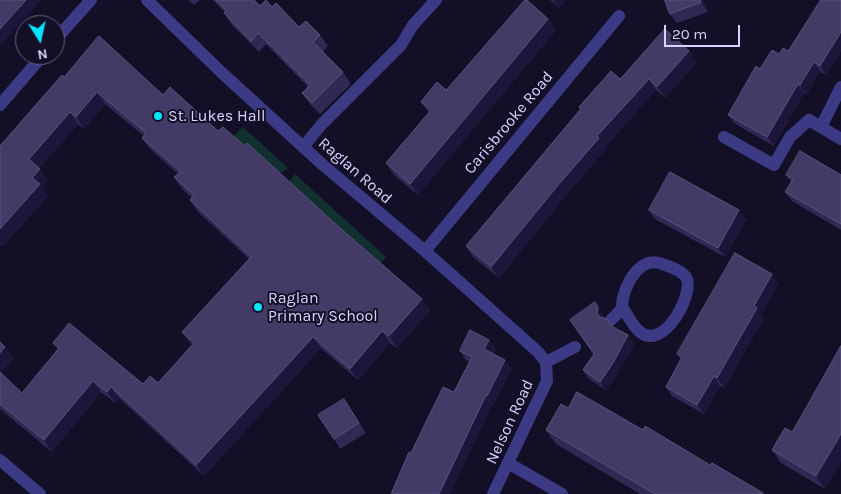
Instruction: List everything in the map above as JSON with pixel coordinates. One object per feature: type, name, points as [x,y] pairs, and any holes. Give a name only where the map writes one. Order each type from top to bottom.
[{"type":"street","points":[[65,29],[91,0]]},
{"type":"street","name":"Raglan Road","points":[[147,0],[221,72],[303,147],[425,251],[538,352],[546,362]]},
{"type":"street","points":[[303,147],[322,124],[401,45],[413,25],[436,0]]},
{"type":"street","name":"Carisbrooke Road","points":[[425,251],[619,16]]},
{"type":"street","points":[[2,99],[33,65]]},
{"type":"street","points":[[821,127],[841,87]]},
{"type":"street","points":[[724,137],[774,166],[790,137],[809,120],[841,139]]},
{"type":"street","points":[[611,320],[622,307],[623,296],[633,274],[647,263],[657,262],[667,265],[684,275],[687,279],[688,286],[675,320],[660,334],[652,336],[640,332],[622,307]]},
{"type":"street","points":[[546,362],[575,347]]},
{"type":"street","name":"Nelson Road","points":[[493,494],[547,381],[546,362]]},
{"type":"street","points":[[0,460],[40,494]]},
{"type":"street","points":[[508,463],[562,494]]},
{"type":"green space","points":[[243,127],[288,168],[278,175],[231,138]]},
{"type":"green space","points":[[295,174],[386,257],[377,267],[288,182]]},
{"type":"building","points":[[0,0],[26,0],[0,29]]},
{"type":"building","points":[[216,0],[254,0],[260,6],[266,0],[272,7],[276,3],[299,27],[306,21],[320,35],[313,42],[343,72],[312,103],[302,93],[310,85],[258,33],[251,41],[224,13],[226,11]]},
{"type":"building","points":[[525,0],[548,19],[410,184],[386,163],[431,110],[421,102],[437,82],[446,90]]},
{"type":"building","points":[[665,0],[700,0],[701,2],[670,14]]},
{"type":"building","points":[[821,0],[841,0],[841,32],[820,66],[814,62],[800,85],[798,84],[767,137],[728,115],[756,66],[760,69],[772,50],[779,54],[783,48],[788,51]]},
{"type":"building","points":[[665,29],[689,51],[657,87],[649,79],[597,136],[599,138],[491,267],[466,246],[581,109],[579,107],[611,71],[620,79]]},
{"type":"building","points":[[99,36],[163,95],[170,87],[218,131],[223,127],[245,146],[247,143],[341,229],[422,299],[389,336],[382,331],[350,369],[313,337],[196,465],[111,387],[107,392],[93,381],[44,440],[0,404],[0,372],[22,393],[59,348],[53,343],[69,323],[143,384],[150,376],[158,383],[194,343],[182,332],[251,257],[190,200],[194,195],[174,177],[181,172],[142,138],[146,133],[97,92],[76,117],[70,112],[29,159],[40,169],[32,178],[40,184],[0,229],[0,146]]},
{"type":"building","points":[[800,151],[841,175],[841,224],[785,192],[793,179],[786,175]]},
{"type":"building","points":[[670,172],[739,210],[718,248],[649,210]]},
{"type":"building","points":[[735,253],[772,274],[754,306],[757,308],[717,378],[714,376],[697,405],[666,387],[682,357],[677,354]]},
{"type":"building","points":[[595,302],[598,307],[597,313],[600,317],[607,319],[613,327],[628,335],[600,382],[583,370],[594,354],[570,320]]},
{"type":"building","points":[[470,330],[489,340],[484,349],[505,360],[486,395],[439,494],[391,494],[409,452],[411,453],[443,387],[454,392],[472,357],[460,351]]},
{"type":"building","points":[[0,342],[5,347],[0,353]]},
{"type":"building","points":[[841,346],[841,434],[816,476],[772,450],[785,428],[792,432]]},
{"type":"building","points":[[577,392],[643,430],[645,426],[763,494],[655,494],[546,430],[561,404],[568,408]]},
{"type":"building","points":[[344,399],[359,423],[334,439],[318,415]]},
{"type":"place","name":"St. Lukes Hall","points":[[158,116]]},
{"type":"place","name":"Raglan Primary School","points":[[258,307]]}]
